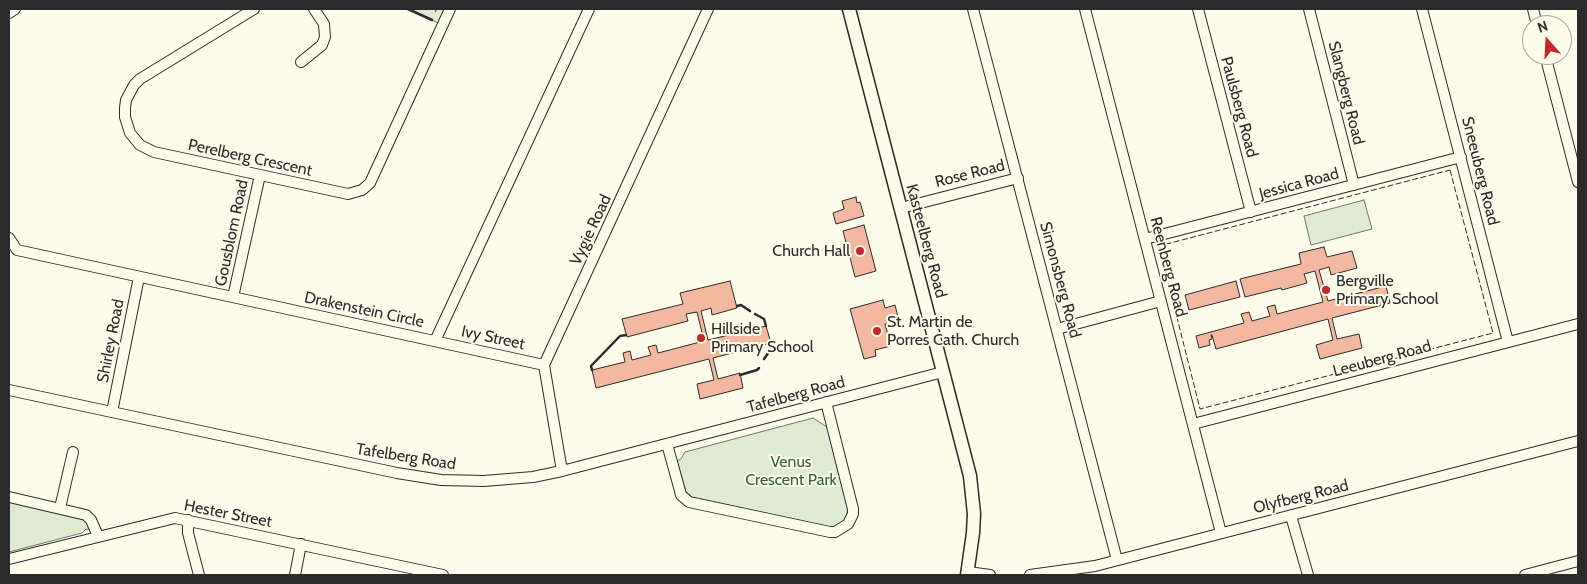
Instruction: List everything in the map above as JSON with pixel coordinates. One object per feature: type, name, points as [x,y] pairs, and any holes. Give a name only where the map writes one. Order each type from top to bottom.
[{"type":"street","points":[[9,13],[15,9]]},
{"type":"street","name":"Perelberg Crescent","points":[[254,9],[140,79],[134,85],[126,100],[125,117],[134,139],[147,149],[348,194],[357,193],[370,182],[450,9]]},
{"type":"street","points":[[301,62],[322,45],[325,37],[324,24],[314,9]]},
{"type":"street","name":"Drakenstein Circle","points":[[9,238],[13,249],[435,341],[588,9]]},
{"type":"street","name":"Vygie Road","points":[[544,365],[708,9]]},
{"type":"street","name":"Kasteelberg Road","points":[[849,9],[970,476],[973,533],[968,574]]},
{"type":"street","name":"Simonsberg Road","points":[[973,9],[1117,560]]},
{"type":"street","name":"Reenberg Road","points":[[1085,9],[1221,533]]},
{"type":"street","name":"Paulsberg Road","points":[[1198,9],[1250,212]]},
{"type":"street","name":"Slangberg Road","points":[[1309,9],[1354,185]]},
{"type":"street","name":"Sneeuberg Road","points":[[1422,9],[1508,342]]},
{"type":"street","points":[[1548,65],[1578,178]]},
{"type":"street","name":"Jessica Road","points":[[1145,239],[1461,157]]},
{"type":"street","name":"Gousblom Road","points":[[233,297],[260,175]]},
{"type":"street","name":"Rose Road","points":[[901,208],[1018,178]]},
{"type":"street","name":"Shirley Road","points":[[112,412],[139,277]]},
{"type":"street","points":[[1058,329],[1161,301]]},
{"type":"street","name":"Leeuberg Road","points":[[1193,424],[1578,324]]},
{"type":"street","name":"Ivy Street","points":[[435,341],[544,365]]},
{"type":"street","points":[[544,365],[562,471]]},
{"type":"street","name":"Tafelberg Road","points":[[9,390],[382,470],[426,478],[467,481],[534,477],[562,471],[944,372]]},
{"type":"street","points":[[667,444],[680,491],[689,502],[835,532],[848,524],[851,520],[853,509],[826,402]]},
{"type":"street","name":"Olyfberg Road","points":[[1030,575],[1095,566],[1578,441]]},
{"type":"street","points":[[60,508],[73,452]]},
{"type":"street","points":[[9,497],[82,513],[89,517],[98,536]]},
{"type":"street","points":[[1291,516],[1308,575]]},
{"type":"street","name":"Hester Street","points":[[9,559],[175,518],[443,575]]},
{"type":"street","points":[[188,520],[188,533],[199,575]]},
{"type":"street","points":[[295,575],[301,544]]},
{"type":"street","points":[[1526,575],[1578,561]]},
{"type":"street","points":[[968,574],[990,575]]},
{"type":"green space","points":[[408,9],[445,9],[438,23]]},
{"type":"green space","points":[[1364,200],[1372,229],[1311,245],[1304,216]]},
{"type":"green space","name":"Venus Crescent Park","points":[[813,418],[827,427],[848,509],[845,521],[830,527],[692,497],[686,492],[677,461],[681,459],[685,452]]},
{"type":"green space","points":[[9,502],[81,517],[86,520],[89,526],[88,530],[9,552]]},
{"type":"building","points":[[856,197],[857,203],[860,202],[864,216],[836,224],[833,213],[844,209],[842,201]]},
{"type":"building","name":"Church Hall","points":[[864,225],[876,271],[855,277],[843,231]]},
{"type":"building","points":[[1324,247],[1327,257],[1352,251],[1357,268],[1331,275],[1329,267],[1319,270],[1328,301],[1386,286],[1390,303],[1332,318],[1337,339],[1359,334],[1362,348],[1320,359],[1316,345],[1333,340],[1328,319],[1216,349],[1211,335],[1210,345],[1199,348],[1196,336],[1244,323],[1241,314],[1249,312],[1252,321],[1270,316],[1267,307],[1275,305],[1277,314],[1323,302],[1315,271],[1304,274],[1307,283],[1245,297],[1240,279],[1301,264],[1299,253]]},
{"type":"building","points":[[730,281],[737,308],[712,315],[711,308],[701,311],[708,340],[766,326],[771,343],[713,358],[718,379],[740,373],[743,388],[700,399],[697,384],[714,380],[709,359],[596,388],[592,370],[625,362],[623,353],[630,351],[632,360],[651,355],[648,347],[656,345],[658,353],[704,341],[697,312],[686,314],[688,321],[627,337],[622,319],[683,304],[680,293]]},
{"type":"building","points":[[1236,281],[1240,297],[1189,310],[1185,295]]},
{"type":"building","points":[[883,300],[885,308],[895,305],[899,321],[885,324],[891,346],[875,350],[876,356],[864,359],[850,309]]},
{"type":"fence","points":[[1450,170],[1493,333],[1200,409],[1159,246],[1450,170]]},
{"type":"wall","points":[[408,9],[432,20]]},
{"type":"wall","points":[[737,306],[741,305],[750,311]]},
{"type":"wall","points":[[755,314],[764,319],[766,326]]},
{"type":"wall","points":[[592,370],[591,366],[620,336],[626,335]]},
{"type":"wall","points":[[764,359],[771,349],[770,344]]},
{"type":"wall","points":[[740,375],[759,368]]},
{"type":"place","name":"Church Hall","points":[[860,251]]},
{"type":"place","name":"Bergville Primary School","points":[[1326,290]]},
{"type":"place","name":"St. Martin de Porres Cath. Church","points":[[877,331]]},
{"type":"place","name":"Hillside Primary School","points":[[701,338]]}]
